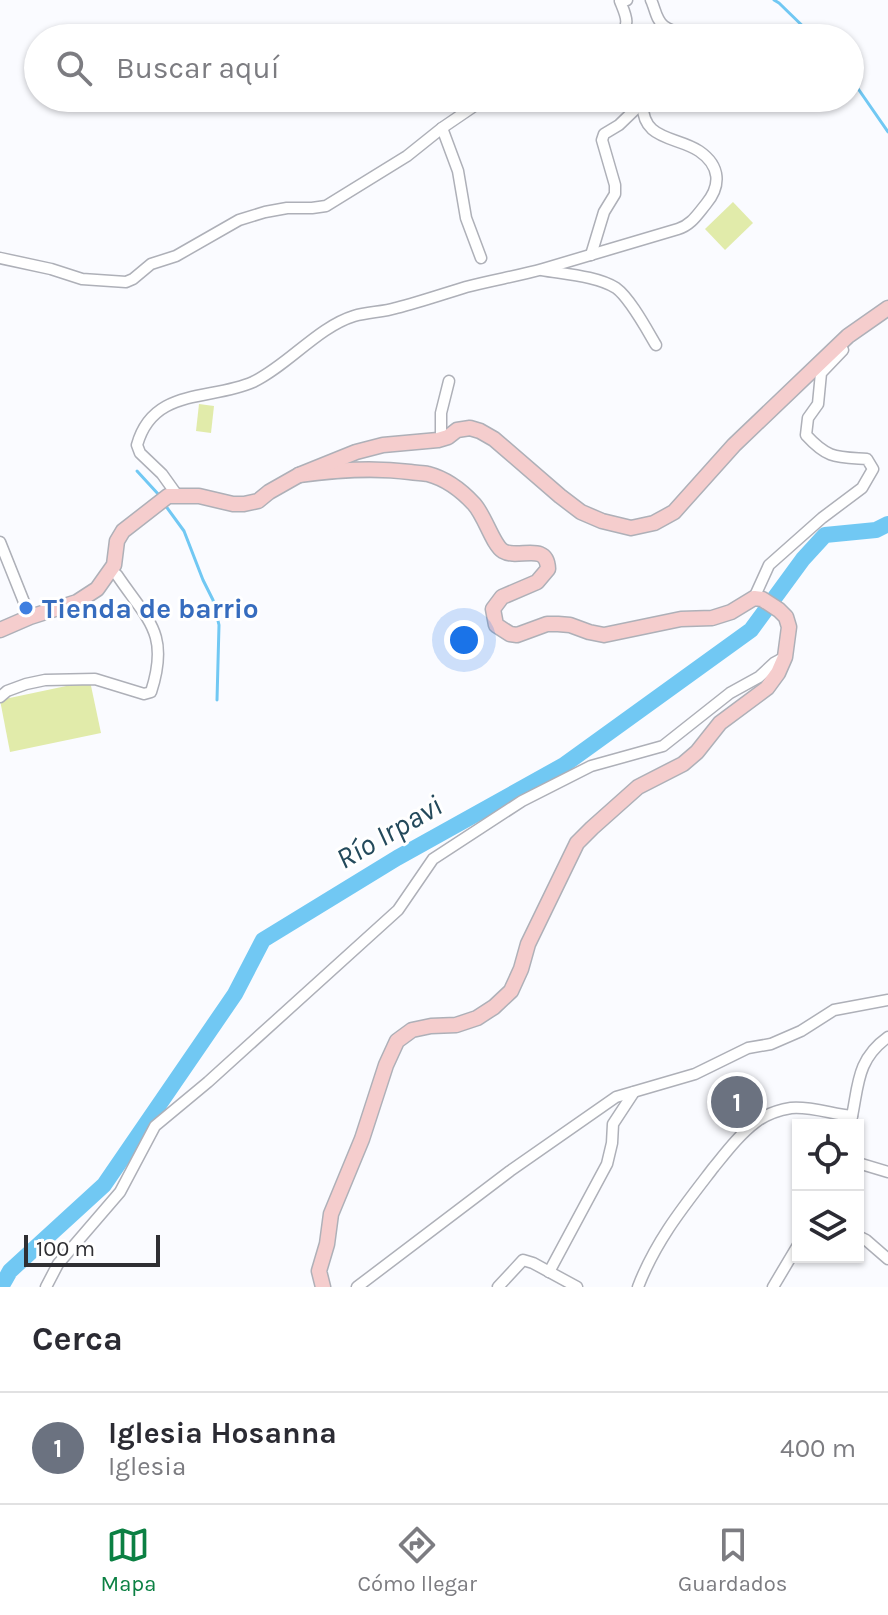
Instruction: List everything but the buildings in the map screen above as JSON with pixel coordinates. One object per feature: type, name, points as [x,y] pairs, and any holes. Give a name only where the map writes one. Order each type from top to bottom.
[{"type":"street","points":[[627,0],[620,1],[627,24]]},
{"type":"street","points":[[651,0],[662,24]]},
{"type":"street","points":[[0,258],[82,279],[126,282],[151,264],[176,256],[239,220],[287,208],[326,206],[407,156],[465,112]]},
{"type":"street","points":[[591,255],[604,212],[615,194],[602,140],[604,134],[633,112]]},
{"type":"street","points":[[167,498],[162,474],[140,453],[137,445],[144,428],[156,413],[169,404],[238,388],[257,380],[325,331],[353,316],[396,309],[469,286],[540,270],[685,226],[713,195],[717,188],[716,174],[700,151],[654,132],[644,112]]},
{"type":"street","points":[[442,128],[458,171],[466,218],[481,258]]},
{"type":"street","points":[[540,270],[599,280],[616,288],[642,320],[656,345]]},
{"type":"street","points":[[0,630],[77,602],[97,589],[114,565],[117,541],[123,531],[167,498],[199,496],[233,504],[258,501],[299,475],[356,452],[404,442],[441,440],[457,430],[470,428],[494,439],[581,512],[631,528],[654,523],[674,512],[734,445],[848,336],[888,308]]},
{"type":"street","points":[[299,475],[361,469],[400,471],[429,474],[455,486],[479,509],[504,552],[535,553],[548,562],[548,569],[537,582],[502,597],[493,609],[496,625],[510,634],[517,635],[547,624],[570,625],[599,635],[612,634],[681,619],[712,618],[758,599],[769,565],[822,518],[862,488],[873,469],[867,459],[834,457],[818,448],[806,435],[808,418],[818,404],[821,373],[864,324]]},
{"type":"street","points":[[441,440],[441,413],[449,381]]},
{"type":"street","points":[[0,542],[30,617]]},
{"type":"street","points":[[0,697],[7,691],[45,680],[95,679],[144,694],[151,692],[159,655],[157,638],[151,623],[111,570]]},
{"type":"street","points":[[323,1287],[319,1271],[331,1214],[397,1041],[412,1030],[456,1025],[477,1018],[511,991],[528,944],[577,843],[638,787],[683,764],[720,723],[767,688],[785,657],[789,627],[786,617],[779,610],[758,599]]},
{"type":"street","points":[[46,1287],[58,1264],[120,1192],[155,1126],[398,910],[433,859],[522,801],[591,766],[663,746],[730,693],[759,677],[785,657]]},
{"type":"street","points":[[357,1287],[510,1171],[616,1097],[695,1074],[748,1048],[771,1044],[801,1031],[834,1010],[888,1000]]},
{"type":"street","points":[[851,1119],[860,1073],[866,1060],[888,1037]]},
{"type":"street","points":[[549,1272],[607,1164],[613,1124],[634,1092]]},
{"type":"street","points":[[638,1287],[675,1216],[740,1136],[758,1120],[791,1108],[810,1109],[848,1119]]},
{"type":"street","points":[[864,1165],[888,1172]]},
{"type":"street","points":[[864,1239],[888,1259]]},
{"type":"street","points":[[773,1287],[792,1255]]},
{"type":"street","points":[[498,1287],[523,1260],[577,1287]]},
{"type":"green space","points":[[733,202],[753,223],[725,250],[705,229]]},
{"type":"green space","points":[[199,404],[214,406],[211,433],[196,431]]},
{"type":"green space","points":[[90,681],[101,733],[10,752],[0,700]]},
{"type":"waterway","points":[[774,0],[801,24]]},
{"type":"waterway","points":[[864,97],[888,132]]},
{"type":"waterway","points":[[137,471],[159,495]]},
{"type":"waterway","points":[[165,505],[184,531],[213,600],[219,625],[217,700]]},
{"type":"waterway","name":"Río Irpavi","points":[[1,1287],[10,1271],[104,1185],[235,994],[263,940],[397,858],[564,765],[751,630],[803,559],[825,535],[876,530],[888,524]]},
{"type":"place","name":"Tienda de barrio","points":[[26,608]]},
{"type":"place","name":"Iglesia Hosanna","points":[[737,1102]]}]
